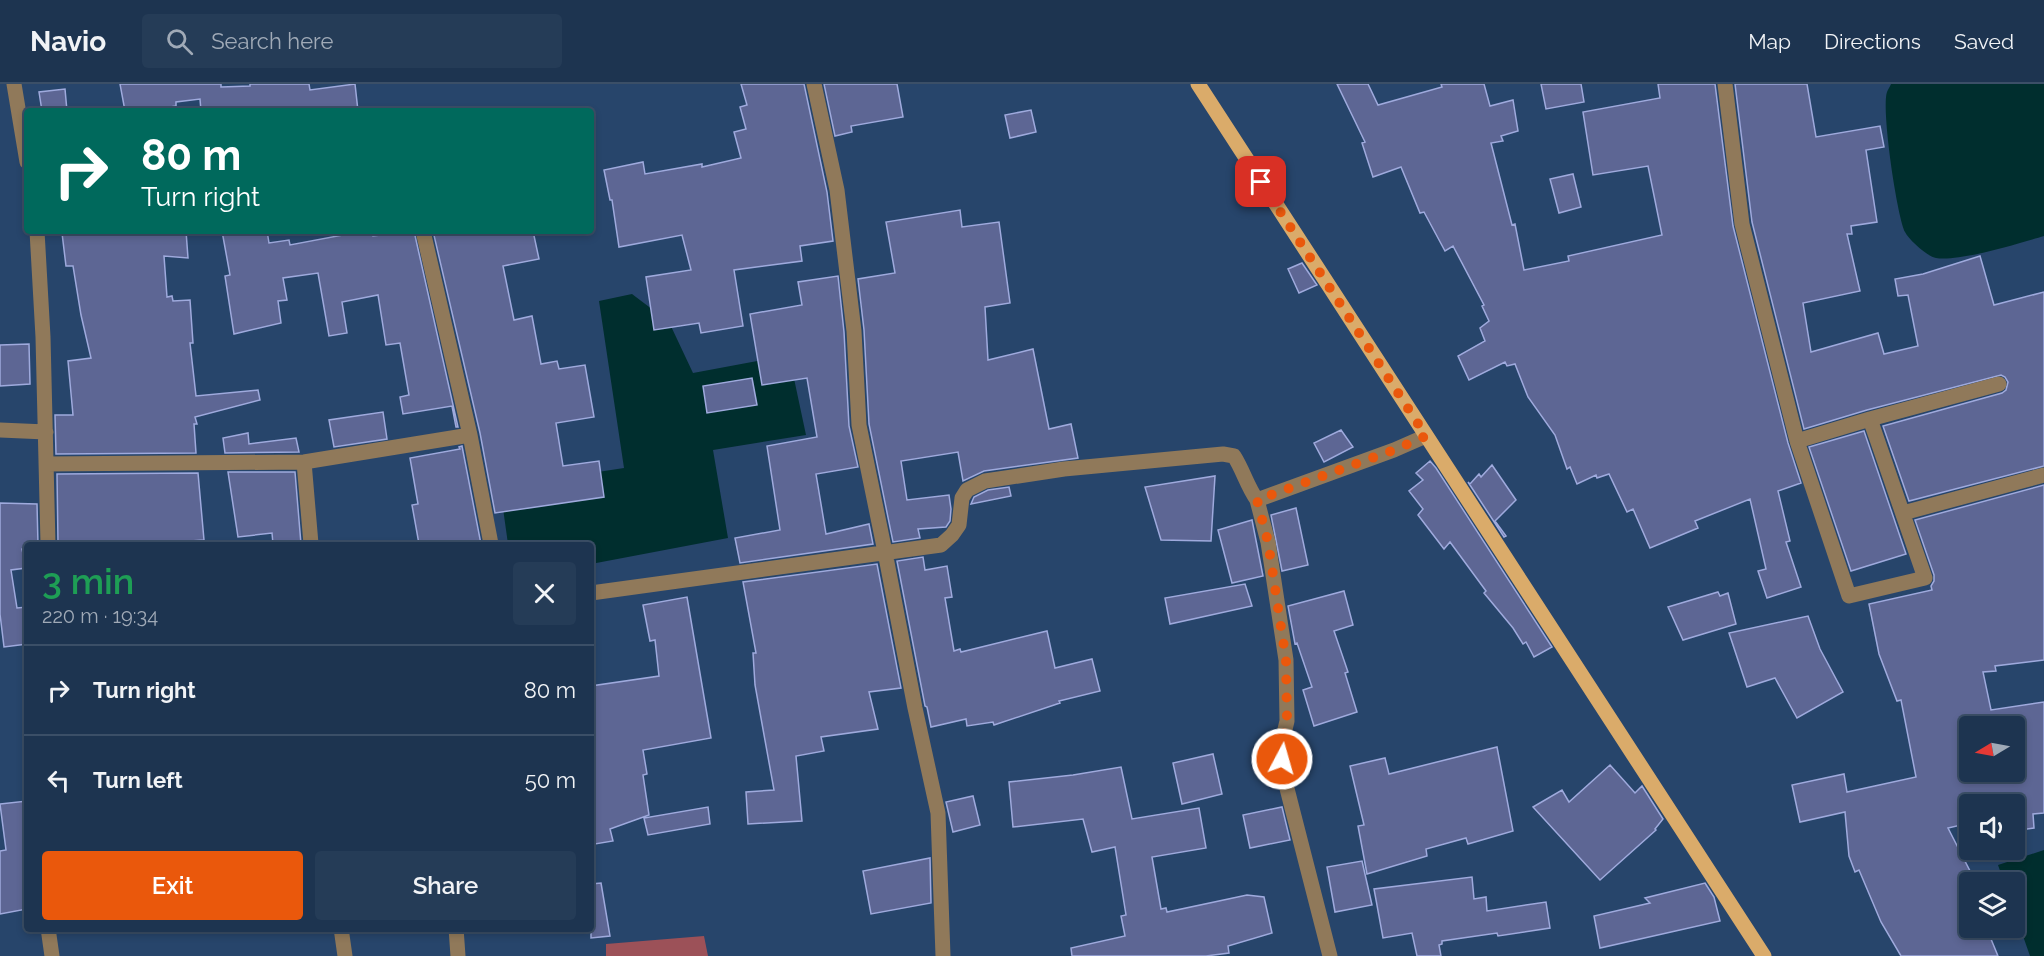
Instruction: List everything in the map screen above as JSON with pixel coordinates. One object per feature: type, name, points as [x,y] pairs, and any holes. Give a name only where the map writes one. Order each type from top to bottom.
[{"type":"main road","points":[[1198,84],[1764,956]]},
{"type":"street","points":[[14,84],[24,144]]},
{"type":"street","points":[[814,84],[837,190],[854,331],[859,426],[915,708],[939,813],[943,956]]},
{"type":"street","points":[[1725,84],[1742,224],[1797,441],[1849,596],[1925,578],[1870,418]]},
{"type":"street","points":[[37,234],[43,338],[48,542]]},
{"type":"street","points":[[424,234],[470,435],[491,542]]},
{"type":"street","points":[[1797,441],[1870,418],[1999,384]]},
{"type":"street","points":[[0,430],[46,432]]},
{"type":"street","points":[[46,464],[304,462],[470,435]]},
{"type":"street","points":[[1257,500],[1426,436]]},
{"type":"street","points":[[594,593],[941,545],[959,525],[962,498],[967,490],[985,481],[1064,469],[1223,454],[1234,456],[1257,500],[1268,542],[1286,660],[1287,721],[1281,746],[1283,772],[1330,956]]},
{"type":"street","points":[[304,462],[311,542]]},
{"type":"street","points":[[1903,513],[2044,475]]},
{"type":"street","points":[[49,932],[52,956]]},
{"type":"street","points":[[342,932],[345,956]]},
{"type":"street","points":[[456,932],[458,956]]},
{"type":"shaded area","points":[[1891,84],[2044,84],[2044,236],[1990,251],[1946,258],[1933,257],[1914,243],[1905,232],[1902,222],[1891,162],[1886,102]]},
{"type":"shaded area","points":[[632,294],[669,322],[693,373],[789,355],[806,435],[713,450],[728,538],[594,563],[594,542],[508,542],[500,487],[624,468],[599,301]]},
{"type":"shaded area","points":[[2044,850],[2044,956],[2030,956],[2024,938],[2025,872],[2000,872],[1998,865],[2013,860],[2025,860],[2025,856]]},
{"type":"shaded area","points":[[704,936],[708,956],[606,956],[606,944]]},
{"type":"building","points":[[120,84],[221,84],[221,87],[250,86],[250,84],[309,84],[310,90],[355,84],[358,108],[201,108],[200,99],[176,102],[176,106],[164,108],[124,108]]},
{"type":"building","points":[[741,84],[804,84],[827,192],[833,241],[800,246],[802,261],[734,270],[743,326],[701,333],[699,323],[654,330],[646,277],[691,270],[682,235],[619,247],[612,200],[610,200],[604,170],[643,162],[645,174],[702,164],[702,167],[741,158],[734,132],[746,129],[740,107],[747,105]]},
{"type":"building","points":[[824,84],[897,84],[903,117],[851,126],[852,132],[835,136]]},
{"type":"building","points":[[1337,84],[1368,84],[1378,105],[1442,87],[1441,84],[1484,84],[1490,106],[1513,100],[1518,131],[1501,136],[1503,141],[1491,143],[1512,225],[1515,224],[1524,270],[1569,261],[1568,256],[1662,235],[1648,166],[1593,175],[1583,112],[1660,98],[1658,84],[1715,84],[1733,226],[1788,443],[1801,483],[1778,491],[1790,541],[1786,542],[1801,587],[1767,598],[1758,571],[1766,569],[1750,499],[1695,521],[1698,528],[1650,548],[1633,509],[1627,512],[1609,474],[1597,478],[1596,475],[1577,484],[1570,467],[1567,469],[1555,435],[1528,397],[1515,364],[1507,366],[1505,362],[1469,380],[1458,356],[1485,341],[1480,328],[1489,321],[1482,306],[1484,305],[1453,246],[1445,251],[1424,212],[1420,213],[1401,167],[1373,177],[1362,143],[1365,142]]},
{"type":"building","points":[[1541,84],[1581,84],[1584,102],[1546,109]]},
{"type":"building","points":[[1735,84],[1807,84],[1816,137],[1880,126],[1884,147],[1866,150],[1877,222],[1851,226],[1852,234],[1847,234],[1860,291],[1803,303],[1811,352],[1878,333],[1884,354],[1918,346],[1908,295],[1898,296],[1895,279],[1923,274],[1980,256],[1994,305],[2044,292],[2044,466],[1909,501],[1883,426],[2002,393],[2006,390],[2008,382],[2001,375],[1804,429],[1752,222]]},
{"type":"building","points":[[65,89],[67,108],[42,108],[39,92]]},
{"type":"building","points":[[1031,110],[1036,132],[1010,138],[1005,115]]},
{"type":"building","points":[[1573,174],[1581,207],[1559,213],[1550,179]]},
{"type":"building","points":[[960,210],[962,227],[999,222],[1010,303],[985,307],[988,360],[1033,349],[1049,429],[1071,424],[1078,458],[984,471],[963,481],[958,452],[901,461],[907,500],[949,495],[950,521],[946,527],[918,529],[920,538],[893,542],[869,424],[864,330],[858,279],[895,273],[886,222]]},
{"type":"building","points":[[62,234],[186,234],[188,258],[164,256],[167,297],[172,296],[173,301],[190,300],[193,343],[190,343],[196,396],[258,390],[260,400],[195,417],[197,424],[194,424],[196,453],[56,454],[55,415],[73,415],[68,361],[91,358],[73,266],[66,266]]},
{"type":"building","points":[[223,234],[268,234],[269,243],[289,240],[290,245],[348,234],[373,234],[373,236],[415,234],[458,427],[456,427],[452,406],[403,414],[400,397],[409,395],[400,343],[386,345],[378,295],[342,302],[347,333],[329,336],[318,273],[283,278],[287,300],[278,301],[281,323],[234,334],[225,276],[230,275]]},
{"type":"building","points":[[434,234],[534,234],[539,259],[503,266],[514,320],[532,316],[541,364],[557,361],[559,369],[585,365],[594,417],[556,423],[563,466],[599,461],[604,497],[495,513],[480,433]]},
{"type":"building","points":[[1302,263],[1317,285],[1299,293],[1288,269]]},
{"type":"building","points":[[838,276],[844,332],[849,426],[858,467],[816,474],[826,534],[869,524],[873,544],[740,563],[735,538],[780,530],[767,446],[817,437],[807,378],[762,385],[750,314],[802,305],[798,282]]},
{"type":"building","points":[[29,344],[30,384],[0,386],[0,345]]},
{"type":"building","points":[[752,378],[757,405],[707,413],[703,386]]},
{"type":"building","points":[[383,412],[387,439],[334,447],[329,420]]},
{"type":"building","points":[[1341,430],[1353,447],[1324,462],[1314,443]]},
{"type":"building","points":[[1864,431],[1906,554],[1851,571],[1809,447]]},
{"type":"building","points":[[248,433],[249,444],[296,438],[299,452],[225,453],[223,438]]},
{"type":"building","points":[[462,446],[481,542],[419,542],[412,505],[418,504],[410,458],[460,449],[459,447]]},
{"type":"building","points":[[1430,461],[1552,647],[1534,657],[1526,642],[1523,644],[1484,593],[1486,591],[1450,542],[1444,549],[1418,515],[1423,509],[1409,491],[1423,480],[1416,473]]},
{"type":"building","points":[[1492,465],[1516,500],[1495,521],[1506,536],[1504,537],[1468,482],[1470,484],[1479,474],[1481,477]]},
{"type":"building","points":[[228,472],[295,472],[301,542],[273,542],[272,533],[238,537]]},
{"type":"building","points":[[198,473],[204,540],[58,542],[57,474]]},
{"type":"building","points":[[1215,476],[1211,541],[1161,540],[1145,487]]},
{"type":"building","points":[[2044,485],[2044,660],[1995,666],[1996,671],[1983,672],[1991,710],[2044,702],[2044,813],[2033,814],[2034,828],[2025,829],[2025,794],[1959,794],[1959,826],[1948,828],[1959,850],[1959,860],[1964,860],[1970,871],[1959,872],[1959,938],[1991,938],[1998,956],[1901,956],[1881,922],[1859,870],[1855,872],[1849,856],[1845,812],[1800,822],[1792,785],[1844,774],[1847,792],[1916,777],[1901,700],[1897,701],[1879,654],[1869,604],[1932,590],[1934,575],[1915,520]]},
{"type":"building","points":[[1009,487],[1011,496],[971,504],[974,497],[988,490]]},
{"type":"building","points":[[0,503],[37,504],[38,542],[24,542],[24,549],[22,549],[24,568],[11,570],[17,608],[24,607],[24,644],[4,647],[0,614]]},
{"type":"building","points":[[1296,508],[1308,565],[1282,571],[1271,515]]},
{"type":"building","points":[[1252,520],[1263,576],[1232,583],[1218,530]]},
{"type":"building","points":[[923,557],[925,570],[947,566],[952,597],[945,598],[954,651],[960,649],[961,652],[1047,631],[1055,668],[1092,659],[1100,691],[1059,701],[1060,703],[994,725],[993,722],[967,726],[966,719],[931,727],[897,561]]},
{"type":"building","points":[[877,564],[901,688],[869,692],[878,729],[821,737],[824,751],[796,756],[802,821],[748,824],[746,792],[774,790],[755,685],[753,653],[756,653],[743,582]]},
{"type":"building","points":[[1245,584],[1252,606],[1170,624],[1165,598]]},
{"type":"building","points":[[1344,591],[1353,625],[1334,631],[1348,672],[1345,673],[1357,712],[1314,726],[1303,690],[1312,687],[1297,643],[1295,644],[1288,606]]},
{"type":"building","points":[[1718,592],[1720,596],[1728,593],[1736,624],[1683,640],[1668,607]]},
{"type":"building","points":[[687,597],[711,738],[643,750],[647,774],[643,775],[649,815],[610,829],[613,841],[595,844],[594,686],[659,676],[655,640],[650,641],[643,605]]},
{"type":"building","points":[[1808,616],[1820,649],[1843,692],[1797,718],[1775,678],[1747,687],[1729,633]]},
{"type":"building","points":[[1497,747],[1513,831],[1468,844],[1466,838],[1426,849],[1427,856],[1367,874],[1358,826],[1364,825],[1350,766],[1385,758],[1389,774]]},
{"type":"building","points":[[1213,754],[1222,794],[1182,804],[1173,763]]},
{"type":"building","points":[[1610,765],[1635,793],[1642,786],[1663,819],[1656,830],[1600,880],[1533,807],[1562,790],[1569,802]]},
{"type":"building","points":[[1121,767],[1132,819],[1199,808],[1206,848],[1152,857],[1161,909],[1166,908],[1167,912],[1247,895],[1264,897],[1272,933],[1228,946],[1229,953],[1206,956],[1072,956],[1071,948],[1125,936],[1121,916],[1126,915],[1115,847],[1092,852],[1083,819],[1013,827],[1009,782]]},
{"type":"building","points":[[973,796],[980,825],[953,832],[946,802]]},
{"type":"building","points":[[24,801],[24,910],[0,914],[0,851],[6,850],[0,804]]},
{"type":"building","points":[[708,807],[710,824],[648,835],[644,818]]},
{"type":"building","points":[[1282,807],[1290,840],[1250,848],[1243,815]]},
{"type":"building","points":[[930,858],[931,903],[871,914],[863,871]]},
{"type":"building","points":[[1362,861],[1372,905],[1335,912],[1327,867]]},
{"type":"building","points":[[1472,877],[1474,899],[1486,897],[1487,911],[1546,902],[1550,928],[1442,941],[1439,945],[1441,956],[1417,956],[1412,933],[1383,938],[1374,889]]},
{"type":"building","points":[[601,883],[610,936],[591,938],[591,932],[594,932],[594,884]]},
{"type":"building","points":[[1705,883],[1714,897],[1720,921],[1600,948],[1594,916],[1650,903],[1645,898]]},
{"type":"route","points":[[1261,182],[1426,436],[1257,500],[1268,542],[1286,660],[1287,721],[1281,746],[1282,759]]}]
